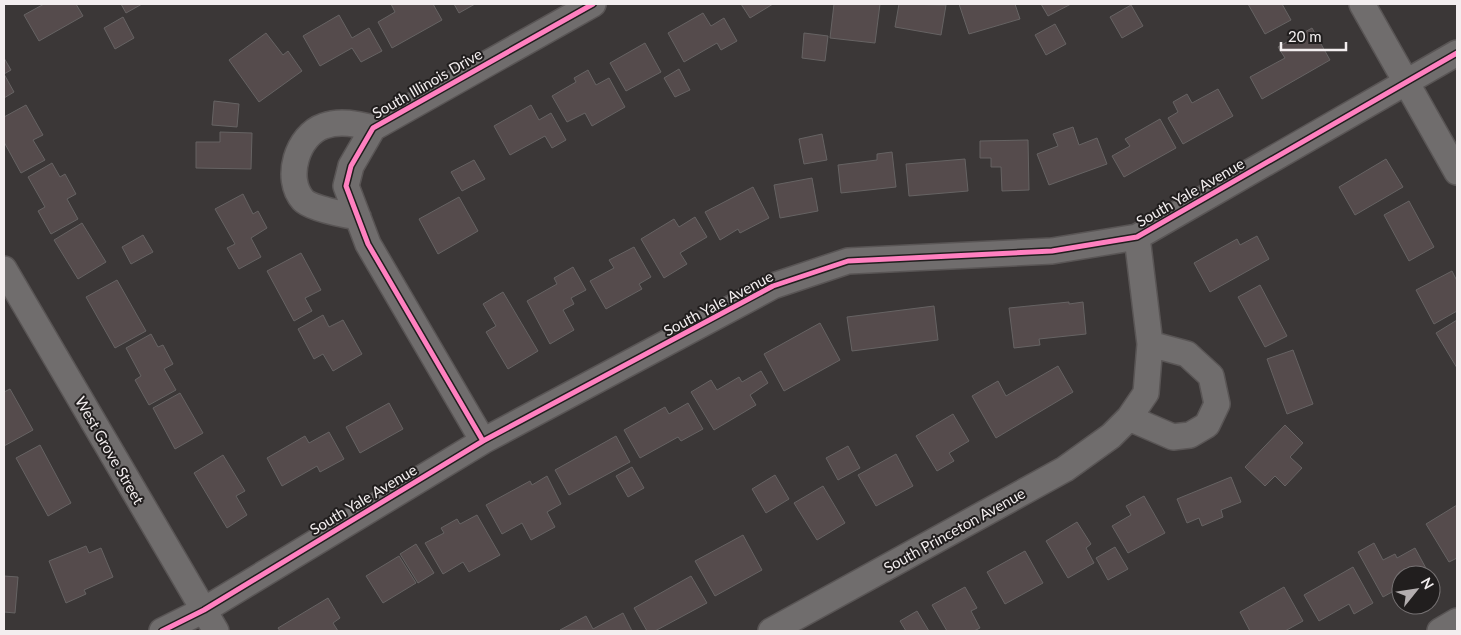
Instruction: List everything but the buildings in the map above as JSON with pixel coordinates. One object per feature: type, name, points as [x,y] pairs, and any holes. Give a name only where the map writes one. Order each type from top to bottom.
[{"type":"street","name":"South Illinois Drive","points":[[483,441],[368,244],[346,186],[351,166],[373,128],[593,4]]},
{"type":"street","points":[[1362,4],[1457,172]]},
{"type":"street","name":"South Yale Avenue","points":[[162,631],[210,621],[483,441],[773,286],[848,261],[1052,251],[1137,237],[1457,53]]},
{"type":"street","name":"South Illinois Drive","points":[[358,217],[320,208],[304,201],[293,182],[296,155],[310,136],[323,126],[348,122],[373,128]]},
{"type":"street","name":"South Princeton Avenue","points":[[771,631],[1065,469],[1111,436],[1129,418],[1146,393],[1150,344],[1137,237]]},
{"type":"street","name":"West Grove Street","points":[[4,269],[210,621]]},
{"type":"street","points":[[1129,418],[1173,437],[1190,435],[1207,425],[1217,404],[1211,376],[1187,354],[1150,344]]},
{"type":"street","points":[[1440,631],[1457,621]]},
{"type":"cycle path","points":[[483,441],[368,244],[346,186],[351,166],[373,128],[593,4]]},
{"type":"cycle path","points":[[162,631],[204,610],[483,441],[773,286],[848,261],[1052,251],[1137,237],[1457,53]]}]
